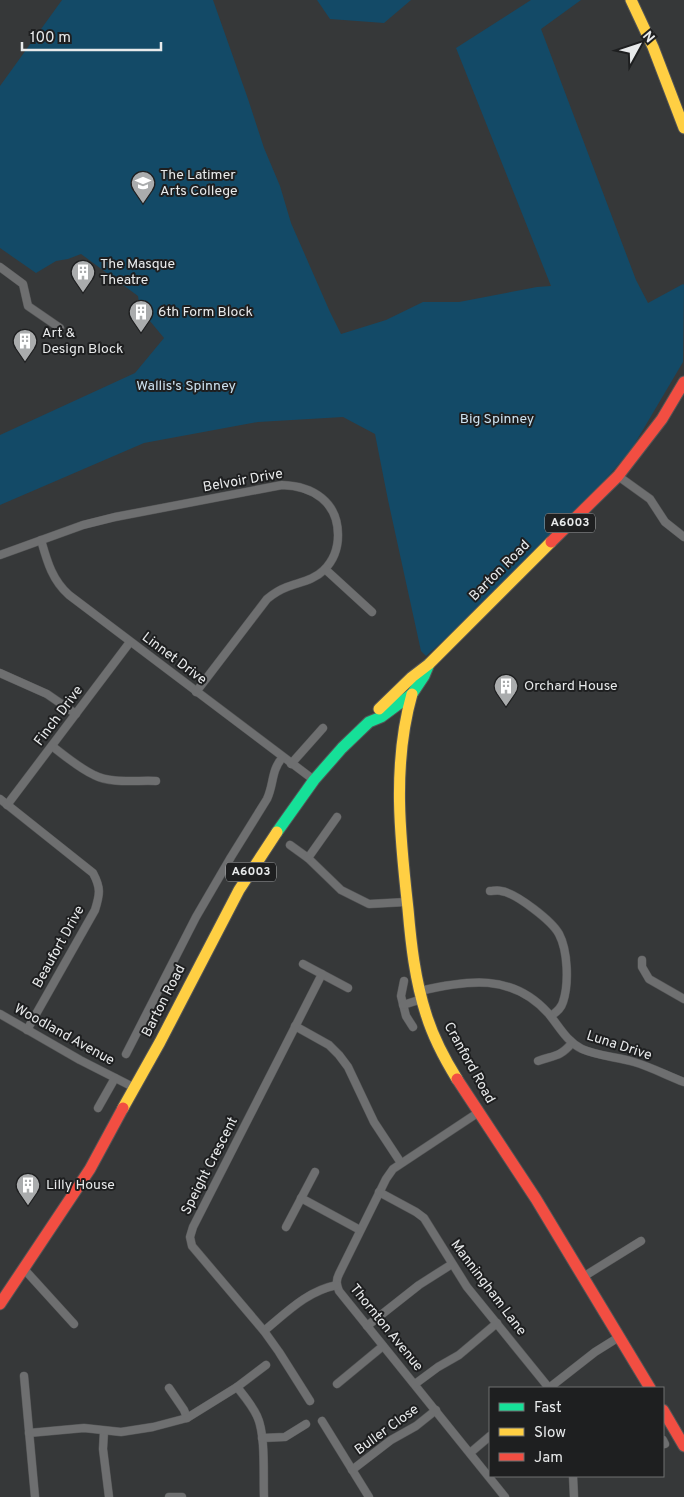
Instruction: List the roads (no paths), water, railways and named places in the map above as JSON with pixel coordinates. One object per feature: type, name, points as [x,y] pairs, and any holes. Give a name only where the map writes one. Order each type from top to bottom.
[{"type":"main road","points":[[631,0],[654,48],[671,91],[684,128],[682,134],[684,139]]},
{"type":"main road","name":"Barton Road","points":[[401,701],[412,677],[429,664],[618,476],[659,424],[684,382]]},
{"type":"main road","name":"Barton Road","points":[[0,1304],[90,1169],[135,1088],[238,890],[314,780],[342,748],[369,722],[374,714],[412,694],[424,676],[429,664]]},
{"type":"main road","name":"Cranford Road","points":[[401,701],[399,775],[406,902],[414,964],[421,995],[434,1034],[448,1062],[536,1200],[649,1387]]},
{"type":"main road","points":[[664,1412],[684,1446]]},
{"type":"street","points":[[0,267],[23,284],[28,306],[60,328]]},
{"type":"street","points":[[618,476],[650,499],[664,522],[684,536]]},
{"type":"street","name":"Belvoir Drive","points":[[0,555],[83,525],[115,517],[282,485],[296,485],[317,494],[333,512],[338,538],[336,552],[325,569]]},
{"type":"street","name":"Linnet Drive","points":[[41,540],[49,567],[61,588],[69,596],[282,758],[314,780]]},
{"type":"street","points":[[196,692],[267,599],[281,590],[313,578],[325,569],[372,612]]},
{"type":"street","name":"Finch Drive","points":[[7,805],[130,642]]},
{"type":"street","points":[[0,673],[47,694],[76,714]]},
{"type":"street","points":[[291,764],[323,728]]},
{"type":"street","points":[[52,746],[69,760],[95,776],[113,780],[156,781]]},
{"type":"street","name":"Barton Road","points":[[126,1054],[196,917],[230,857],[268,798],[272,790],[275,767],[282,758]]},
{"type":"street","name":"Beaufort Drive","points":[[0,799],[93,873],[99,886],[99,897],[95,910],[27,1030]]},
{"type":"street","points":[[308,858],[337,817]]},
{"type":"street","points":[[290,846],[308,858],[342,890],[369,904],[406,902]]},
{"type":"street","points":[[490,891],[503,891],[518,899],[549,921],[560,934],[567,968],[566,982],[563,1003],[559,1010],[551,1016]]},
{"type":"street","points":[[642,960],[642,967],[649,979],[684,999]]},
{"type":"street","points":[[303,964],[348,988]]},
{"type":"street","name":"Speight Crescent","points":[[310,1402],[264,1331],[192,1246],[190,1237],[193,1227],[322,974]]},
{"type":"street","points":[[404,981],[401,996],[406,1016],[413,1027]]},
{"type":"street","name":"Luna Drive","points":[[403,1005],[421,995],[466,982],[491,982],[506,985],[541,1005],[551,1016],[562,1034],[582,1049],[636,1062],[684,1082]]},
{"type":"street","name":"Woodland Avenue","points":[[0,1014],[135,1088]]},
{"type":"street","points":[[295,1026],[329,1045],[339,1055],[348,1067],[374,1122],[401,1163]]},
{"type":"street","points":[[538,1060],[558,1056],[572,1043]]},
{"type":"street","name":"Woodland Avenue","points":[[98,1108],[116,1078]]},
{"type":"street","name":"Thornton Avenue","points":[[479,1112],[393,1169],[386,1178],[336,1279],[339,1291],[489,1477]]},
{"type":"street","points":[[286,1227],[314,1172]]},
{"type":"street","name":"Manningham Lane","points":[[379,1192],[424,1218],[467,1286],[548,1387]]},
{"type":"street","points":[[301,1198],[360,1230]]},
{"type":"street","points":[[582,1277],[641,1241]]},
{"type":"street","points":[[367,1326],[419,1285],[452,1264]]},
{"type":"street","points":[[24,1269],[74,1324]]},
{"type":"street","points":[[264,1331],[302,1299],[315,1291],[337,1285]]},
{"type":"street","points":[[415,1384],[459,1355],[497,1323]]},
{"type":"street","points":[[550,1387],[595,1352],[620,1337]]},
{"type":"street","points":[[337,1384],[383,1346]]},
{"type":"street","points":[[29,1433],[84,1428],[121,1432],[154,1427],[187,1418],[237,1387],[266,1365]]},
{"type":"street","points":[[24,1376],[35,1497]]},
{"type":"street","points":[[237,1387],[257,1415],[262,1438],[264,1497]]},
{"type":"street","points":[[169,1388],[184,1410],[187,1418]]},
{"type":"street","name":"Buller Close","points":[[352,1470],[436,1410]]},
{"type":"street","name":"Buller Close","points":[[322,1421],[368,1497]]},
{"type":"street","points":[[262,1438],[285,1437],[306,1424]]},
{"type":"street","points":[[104,1431],[103,1449],[109,1497]]},
{"type":"street","points":[[470,1453],[489,1437]]},
{"type":"street","name":"Thornton Avenue","points":[[489,1477],[505,1497]]},
{"type":"street","points":[[573,1477],[574,1497]]},
{"type":"street","points":[[169,1497],[182,1497]]},
{"type":"place","name":"The Latimer Arts College","points":[[143,204]]},
{"type":"place","name":"The Masque Theatre","points":[[83,293]]},
{"type":"place","name":"6th Form Block","points":[[141,333]]},
{"type":"place","name":"Art & Design Block","points":[[25,362]]},
{"type":"place","name":"Orchard House","points":[[506,707]]},
{"type":"place","name":"Lilly House","points":[[28,1206]]},
{"type":"park label","name":"Wallis's Spinney","points":[[186,386]]},
{"type":"park label","name":"Big Spinney","points":[[497,419]]}]
